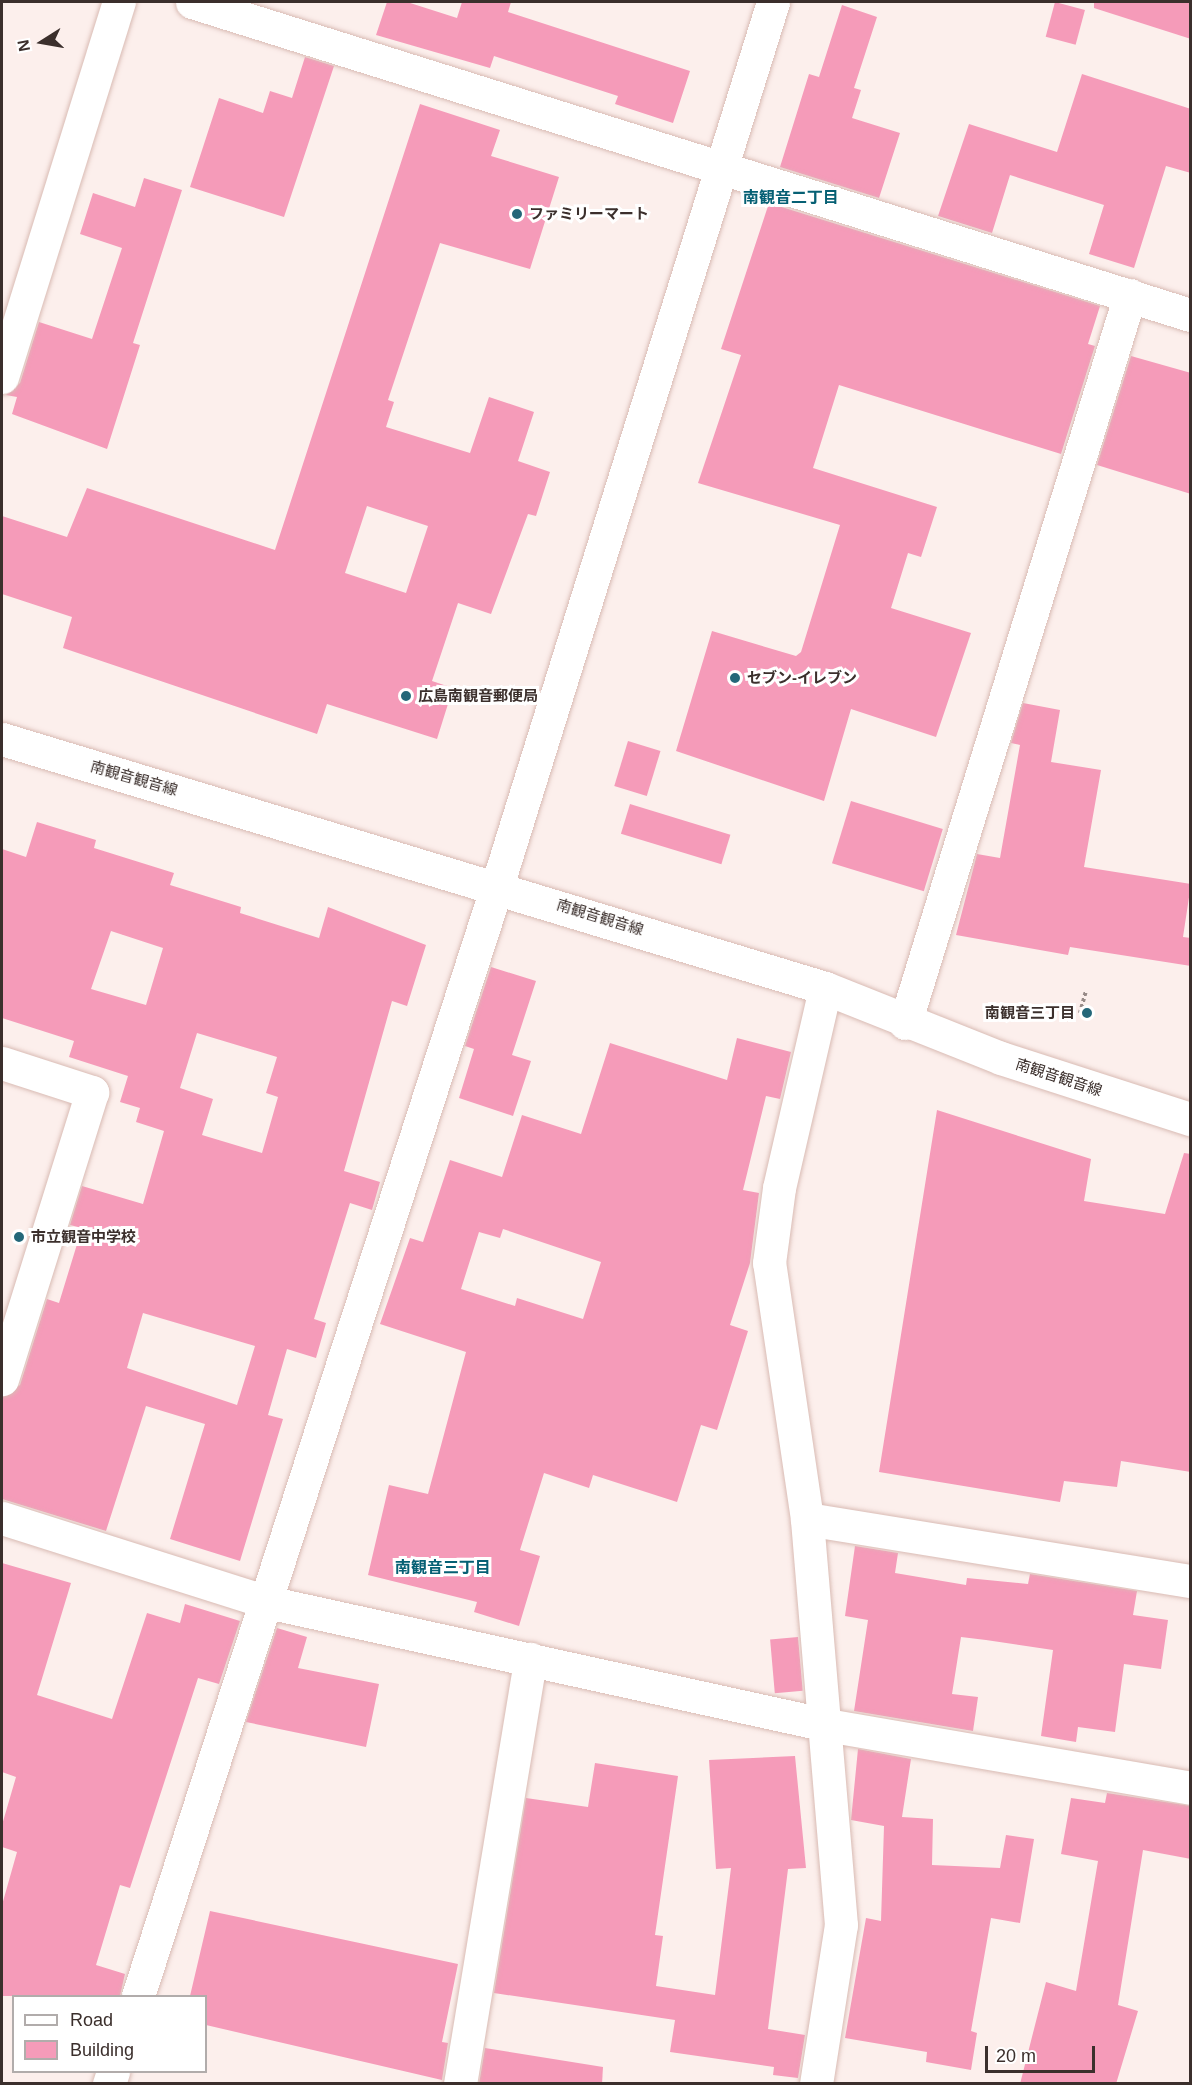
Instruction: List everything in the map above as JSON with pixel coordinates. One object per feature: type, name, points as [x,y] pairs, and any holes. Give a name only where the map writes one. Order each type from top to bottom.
[{"type":"street","points":[[2,377],[119,2]]},
{"type":"street","points":[[192,2],[720,170],[1191,315]]},
{"type":"street","points":[[138,1995],[497,886],[773,2]]},
{"type":"street","points":[[905,1023],[1130,295]]},
{"type":"street","name":"南観音観音線","points":[[2,739],[497,886],[825,988],[905,1023],[1191,1119]]},
{"type":"street","points":[[816,2084],[841,1925],[827,1725],[807,1519],[769,1263],[782,1176],[825,988]]},
{"type":"street","points":[[2,1063],[92,1092],[2,1379]]},
{"type":"street","points":[[2,1518],[267,1602],[827,1725],[1191,1788]]},
{"type":"street","points":[[807,1519],[1191,1581]]},
{"type":"street","points":[[460,2084],[530,1659]]},
{"type":"path","points":[[1080,1012],[1086,991]]},
{"type":"building","points":[[387,2],[407,2],[457,18],[462,2],[511,2],[508,12],[690,71],[673,123],[615,104],[618,96],[494,56],[490,68],[376,35]]},
{"type":"building","points":[[1055,2],[1085,10],[1076,45],[1046,37]]},
{"type":"building","points":[[1094,2],[1191,2],[1191,39],[1094,8]]},
{"type":"building","points":[[842,5],[877,17],[854,88],[861,90],[852,118],[900,133],[879,198],[780,167],[809,74],[819,77]]},
{"type":"building","points":[[305,57],[334,66],[284,217],[190,187],[219,98],[263,113],[270,91],[292,98]]},
{"type":"building","points":[[1082,74],[1191,109],[1191,173],[1166,166],[1134,268],[1089,254],[1104,205],[1010,175],[992,233],[938,216],[969,124],[1057,152]]},
{"type":"building","points":[[420,104],[500,130],[491,156],[559,177],[530,269],[440,243],[388,400],[394,402],[386,427],[470,453],[489,397],[534,412],[518,461],[550,472],[536,516],[528,514],[491,614],[458,603],[432,681],[453,688],[437,739],[327,704],[317,734],[63,648],[72,617],[2,594],[2,516],[67,537],[87,488],[275,550]],"holes":[[[367,506],[428,526],[406,593],[345,573]]]},
{"type":"building","points":[[144,178],[182,190],[133,343],[140,345],[107,449],[12,414],[17,397],[6,395],[20,383],[39,322],[92,339],[122,248],[80,234],[93,193],[135,207]]},
{"type":"building","points":[[769,203],[1100,306],[1088,344],[1095,346],[1061,454],[839,385],[813,468],[937,507],[921,557],[908,553],[891,608],[971,633],[936,737],[851,709],[824,801],[676,751],[712,631],[796,656],[801,652],[840,525],[698,483],[741,355],[721,349]]},
{"type":"building","points":[[1131,356],[1191,373],[1191,494],[1097,465]]},
{"type":"building","points":[[1023,703],[1060,710],[1051,762],[1101,770],[1084,867],[1191,884],[1183,937],[1191,938],[1191,966],[1070,947],[1068,955],[956,935],[977,854],[1000,858],[1020,745],[1011,743]]},
{"type":"building","points":[[628,741],[661,751],[647,796],[614,786]]},
{"type":"building","points":[[851,801],[943,829],[924,891],[832,863]]},
{"type":"building","points":[[630,804],[730,835],[721,864],[621,834]]},
{"type":"building","points":[[37,822],[96,840],[94,848],[174,873],[170,885],[241,907],[240,913],[319,938],[328,907],[426,945],[407,1006],[392,1001],[344,1171],[380,1182],[372,1210],[350,1203],[314,1319],[326,1323],[316,1358],[287,1349],[268,1415],[283,1419],[240,1561],[170,1539],[205,1424],[146,1406],[106,1531],[2,1499],[2,1397],[20,1385],[47,1299],[59,1303],[82,1228],[70,1225],[82,1186],[143,1204],[164,1131],[136,1122],[140,1108],[120,1102],[128,1076],[69,1057],[74,1041],[2,1018],[2,849],[26,857]],"holes":[[[111,931],[163,948],[146,1005],[91,989]],[[197,1033],[277,1057],[266,1093],[278,1097],[262,1153],[202,1135],[213,1099],[180,1088]],[[143,1313],[255,1346],[237,1405],[127,1368]]]},
{"type":"building","points":[[491,967],[536,981],[512,1055],[531,1061],[513,1116],[459,1098],[474,1049],[465,1046]]},
{"type":"building","points":[[737,1038],[791,1052],[780,1099],[766,1096],[743,1190],[759,1193],[750,1263],[730,1325],[748,1331],[717,1430],[701,1425],[677,1502],[593,1475],[589,1488],[544,1473],[520,1550],[540,1556],[519,1626],[474,1612],[477,1602],[368,1575],[389,1485],[428,1494],[466,1352],[380,1324],[410,1238],[423,1242],[450,1160],[502,1177],[522,1115],[581,1134],[610,1043],[727,1080]],"holes":[[[503,1229],[601,1262],[583,1319],[517,1298],[515,1306],[461,1289],[479,1232],[500,1238]]]},
{"type":"building","points":[[937,1110],[1091,1159],[1084,1201],[1165,1214],[1184,1153],[1191,1154],[1191,1472],[1121,1461],[1117,1487],[1064,1481],[1060,1502],[879,1472]]},
{"type":"building","points":[[855,1546],[898,1553],[895,1573],[966,1585],[967,1578],[1028,1584],[1030,1574],[1137,1591],[1133,1615],[1168,1620],[1161,1669],[1124,1664],[1115,1732],[1078,1727],[1076,1742],[1041,1736],[1053,1650],[986,1640],[961,1637],[952,1694],[978,1697],[973,1731],[854,1711],[868,1620],[845,1616]]},
{"type":"building","points":[[2,1563],[71,1583],[37,1695],[112,1719],[147,1613],[180,1623],[185,1604],[240,1621],[219,1684],[198,1678],[130,1888],[120,1885],[96,1965],[125,1974],[120,1995],[2,1996],[2,1905],[17,1852],[2,1847],[2,1825],[16,1777],[2,1772]]},
{"type":"building","points":[[277,1628],[307,1637],[298,1668],[379,1684],[366,1747],[246,1722]]},
{"type":"building","points":[[798,1637],[803,1691],[775,1693],[770,1639]]},
{"type":"building","points":[[858,1749],[911,1759],[902,1817],[933,1819],[932,1865],[1000,1868],[1006,1835],[1034,1839],[1020,1923],[991,1918],[971,2031],[977,2033],[971,2070],[926,2062],[927,2052],[845,2038],[866,1918],[881,1921],[884,1826],[851,1820]]},
{"type":"building","points":[[795,1756],[806,1868],[788,1869],[768,2029],[805,2035],[798,2078],[773,2075],[774,2067],[670,2052],[675,2020],[494,1993],[526,1798],[588,1807],[595,1763],[678,1776],[655,1935],[663,1936],[656,1986],[715,1995],[731,1868],[716,1869],[709,1760]]},
{"type":"building","points":[[1107,1793],[1191,1806],[1191,1859],[1143,1850],[1118,2005],[1138,2011],[1116,2084],[1020,2084],[1046,1982],[1076,1991],[1098,1861],[1061,1854],[1071,1798],[1105,1803]]},
{"type":"building","points":[[210,1911],[458,1964],[442,2042],[448,2043],[442,2080],[207,2025],[207,1995],[190,1995]]},
{"type":"building","points":[[485,2048],[603,2067],[602,2084],[479,2084]]},
{"type":"place","name":"ファミリーマート","points":[[517,214]]},
{"type":"place","name":"セブン-イレブン","points":[[735,678]]},
{"type":"place","name":"広島南観音郵便局","points":[[406,696]]},
{"type":"place","name":"南観音三丁目","points":[[1087,1013]]},
{"type":"place","name":"市立観音中学校","points":[[19,1237]]},
{"type":"district","name":"南観音二丁目","points":[[791,198]]},
{"type":"district","name":"南観音三丁目","points":[[443,1568]]}]
